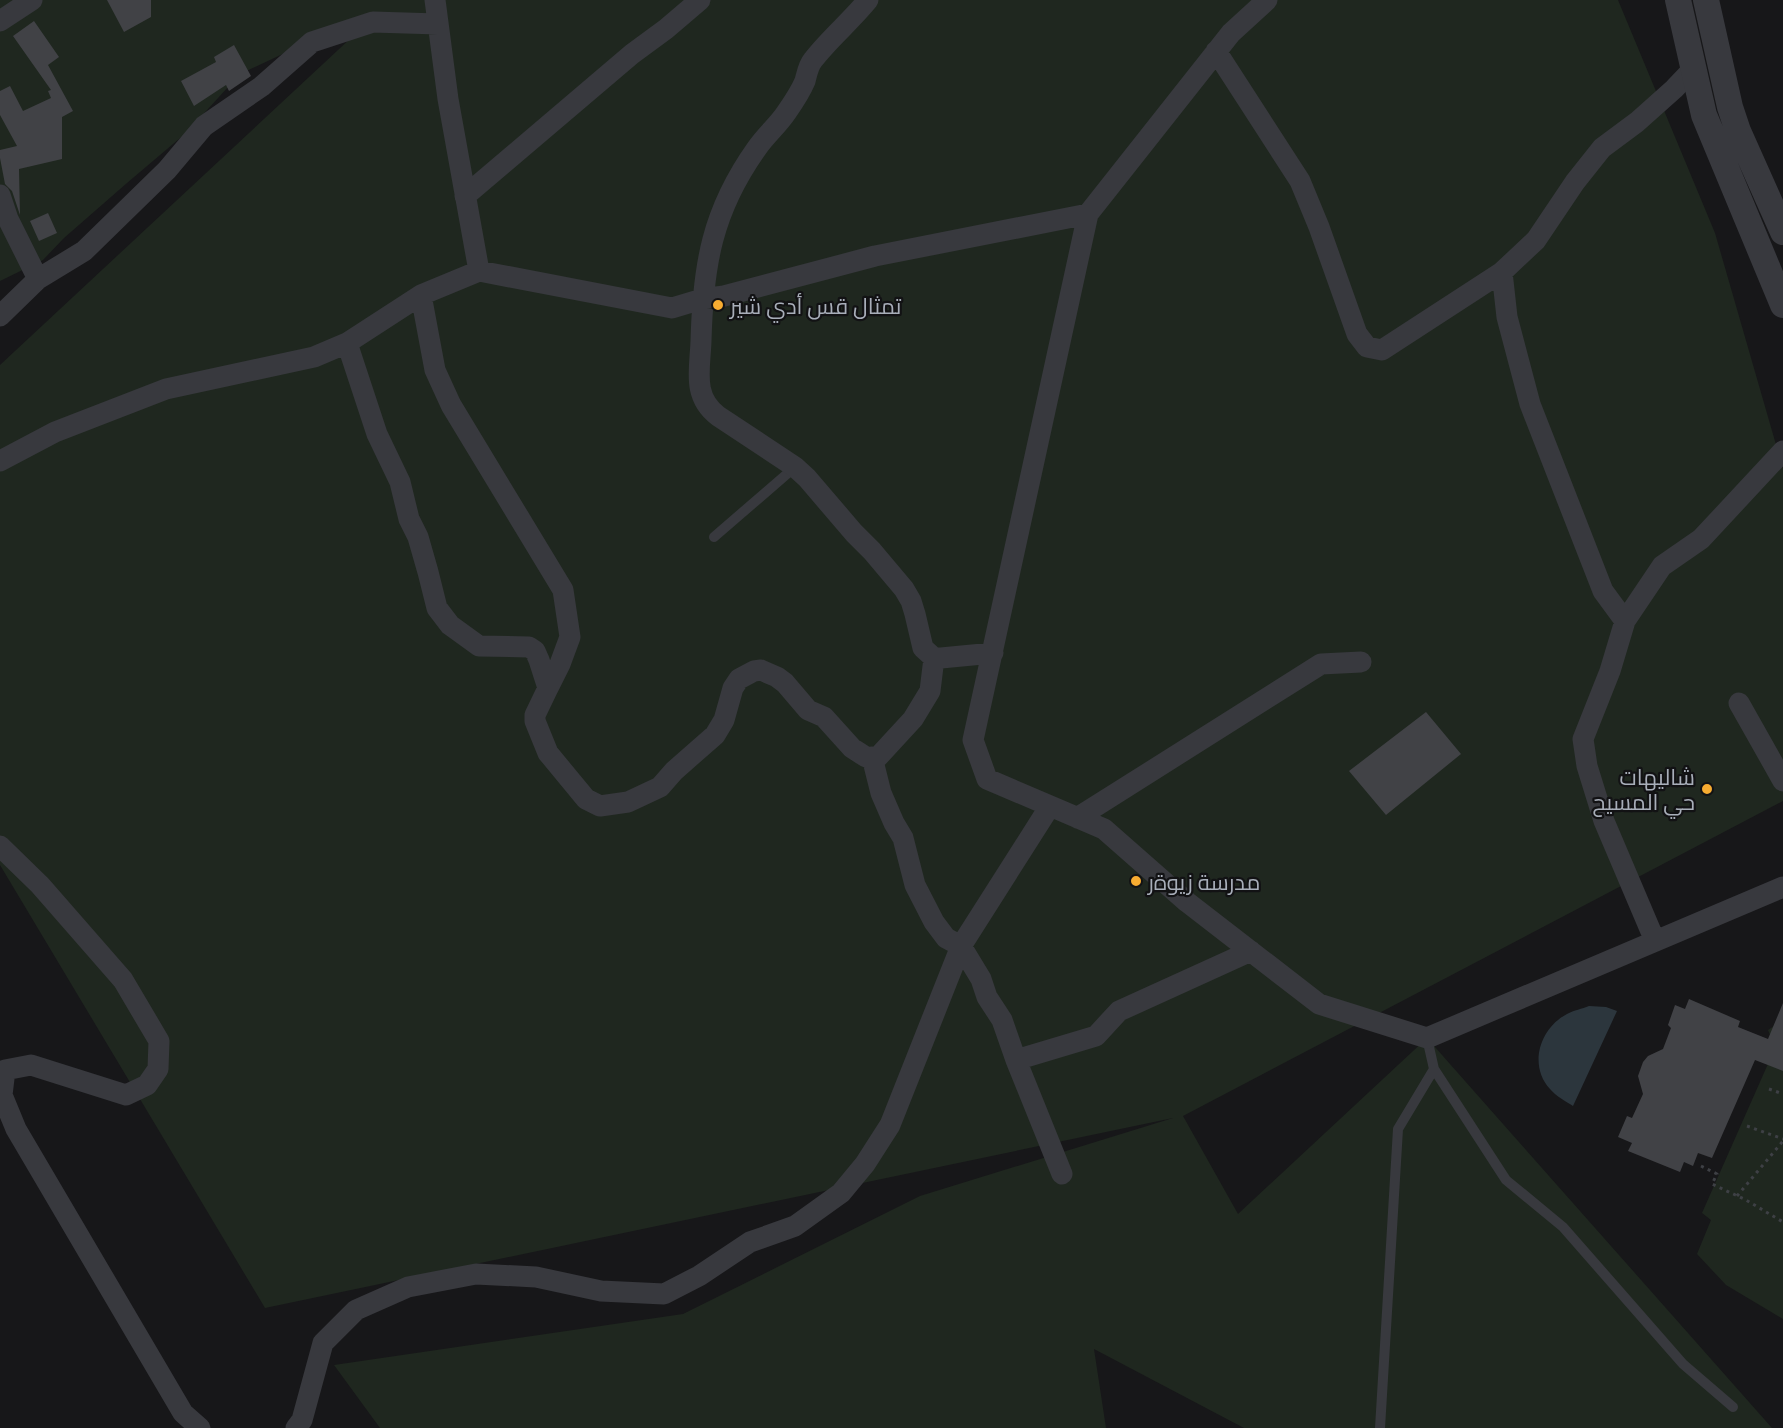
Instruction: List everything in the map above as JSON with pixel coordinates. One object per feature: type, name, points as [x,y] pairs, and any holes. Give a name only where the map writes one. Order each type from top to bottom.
[{"type":"street","points":[[0,21],[32,0]]},
{"type":"street","points":[[435,0],[447,99],[479,271]]},
{"type":"street","points":[[465,196],[632,54],[700,0]]},
{"type":"street","points":[[868,0],[811,62],[797,97],[757,148],[720,216],[712,237],[702,299],[700,384],[702,399],[717,416],[795,467],[872,551],[904,589],[913,608],[923,648],[934,658],[993,653]]},
{"type":"street","points":[[1267,0],[1248,16],[1216,51],[1088,214],[973,740],[987,779],[1104,829],[1187,902],[1319,1004],[1427,1038],[1783,887]]},
{"type":"street","points":[[1678,0],[1693,69],[1712,138],[1783,305]]},
{"type":"street","points":[[1706,0],[1730,107],[1783,232]]},
{"type":"street","points":[[0,316],[38,279],[84,251],[167,170],[204,126],[262,86],[312,42],[373,22],[438,24]]},
{"type":"street","points":[[1216,51],[1300,181],[1357,334],[1366,347],[1382,350],[1502,272],[1536,240],[1575,182],[1602,148],[1637,122],[1693,69]]},
{"type":"street","points":[[0,195],[8,219],[38,279]]},
{"type":"street","points":[[0,461],[55,432],[166,389],[314,357],[347,343],[421,295],[479,271],[672,308],[875,256],[1088,214]]},
{"type":"street","points":[[1502,272],[1507,316],[1530,404],[1603,591],[1625,621]]},
{"type":"street","points":[[421,295],[435,370],[451,405],[562,590],[570,637],[561,664],[535,715],[535,722],[548,753],[586,799],[600,806],[628,802],[660,787],[674,771],[715,735],[724,720],[733,688],[738,679],[761,670],[769,672],[785,683],[808,710],[824,717],[852,748],[866,757],[877,758],[913,719],[930,691],[934,658]]},
{"type":"street","points":[[347,343],[377,434],[400,482],[437,608],[450,625],[479,646],[529,647],[535,651],[548,688]]},
{"type":"street","points":[[1655,941],[1604,821],[1587,766],[1583,738],[1610,671],[1625,621],[1662,566],[1701,539],[1783,451]]},
{"type":"street","points":[[1077,818],[1321,664],[1361,662]]},
{"type":"street","points":[[1739,703],[1783,781]]},
{"type":"street","points":[[872,757],[881,793],[903,838],[920,896],[946,938],[961,946],[981,979],[987,997],[1002,1020],[1062,1174]]},
{"type":"street","points":[[296,1428],[302,1420],[323,1342],[356,1310],[408,1287],[476,1275],[536,1277],[601,1291],[664,1294],[699,1276],[750,1242],[795,1226],[841,1193],[865,1164],[890,1125],[961,946],[1050,806]]},
{"type":"street","points":[[0,846],[40,885],[123,980],[159,1041],[158,1069],[147,1085],[126,1095],[31,1065],[4,1070],[2,1095],[16,1130],[183,1413],[198,1427]]},
{"type":"street","points":[[1016,1060],[1096,1036],[1119,1011],[1251,951]]},
{"type":"lane","points":[[714,537],[795,467]]},
{"type":"lane","points":[[1427,1038],[1434,1069],[1506,1180],[1563,1227],[1683,1364],[1733,1407]]},
{"type":"lane","points":[[1380,1428],[1398,1128],[1434,1069]]},
{"type":"path","points":[[1769,1089],[1783,1094]]},
{"type":"path","points":[[1737,1196],[1783,1140],[1747,1126]]},
{"type":"path","points":[[1701,1166],[1717,1174],[1712,1184],[1783,1222]]},
{"type":"shaded area","points":[[0,0],[1618,0],[1715,233],[1783,469],[1783,801],[1183,1116],[1238,1214],[1427,1038],[1772,1428],[1244,1428],[1094,1349],[1106,1428],[380,1428],[334,1365],[683,1314],[920,1196],[1173,1118],[265,1308],[0,865],[0,365],[367,23],[340,27],[240,74],[186,133],[64,238],[43,260],[0,281]]},
{"type":"shaded area","points":[[1589,1006],[1606,1007],[1617,1011],[1573,1106],[1555,1094],[1543,1079],[1540,1069],[1540,1048],[1550,1028],[1558,1020]]},
{"type":"shaded area","points":[[1783,1020],[1783,1319],[1726,1285],[1697,1254],[1711,1220],[1702,1213],[1775,1048],[1768,1030]]},
{"type":"building","points":[[107,0],[151,0],[151,17],[124,32]]},
{"type":"building","points":[[34,21],[59,57],[48,65],[73,111],[62,117],[62,159],[19,169],[20,215],[12,191],[5,184],[0,158],[0,150],[17,146],[0,115],[0,91],[10,86],[23,111],[51,98],[48,91],[51,90],[13,36]]},
{"type":"building","points":[[234,45],[251,76],[229,91],[226,85],[194,106],[181,81],[216,62],[214,57]]},
{"type":"building","points":[[48,213],[57,233],[39,241],[30,221]]},
{"type":"building","points":[[1426,712],[1461,754],[1386,815],[1349,771]]},
{"type":"building","points":[[1689,999],[1740,1021],[1738,1027],[1768,1039],[1783,1003],[1783,1071],[1755,1060],[1712,1158],[1698,1153],[1693,1166],[1684,1162],[1680,1172],[1628,1151],[1632,1143],[1618,1137],[1627,1116],[1632,1118],[1643,1094],[1638,1076],[1643,1062],[1648,1056],[1663,1049],[1671,1028],[1668,1025],[1675,1005],[1685,1009]]},
{"type":"place","name":"تمثال قس أدي شير","points":[[718,305]]},
{"type":"place","name":"شاليهات حي المسيح","points":[[1707,789]]},
{"type":"place","name":"مدرسة زيوةر","points":[[1136,881]]}]
